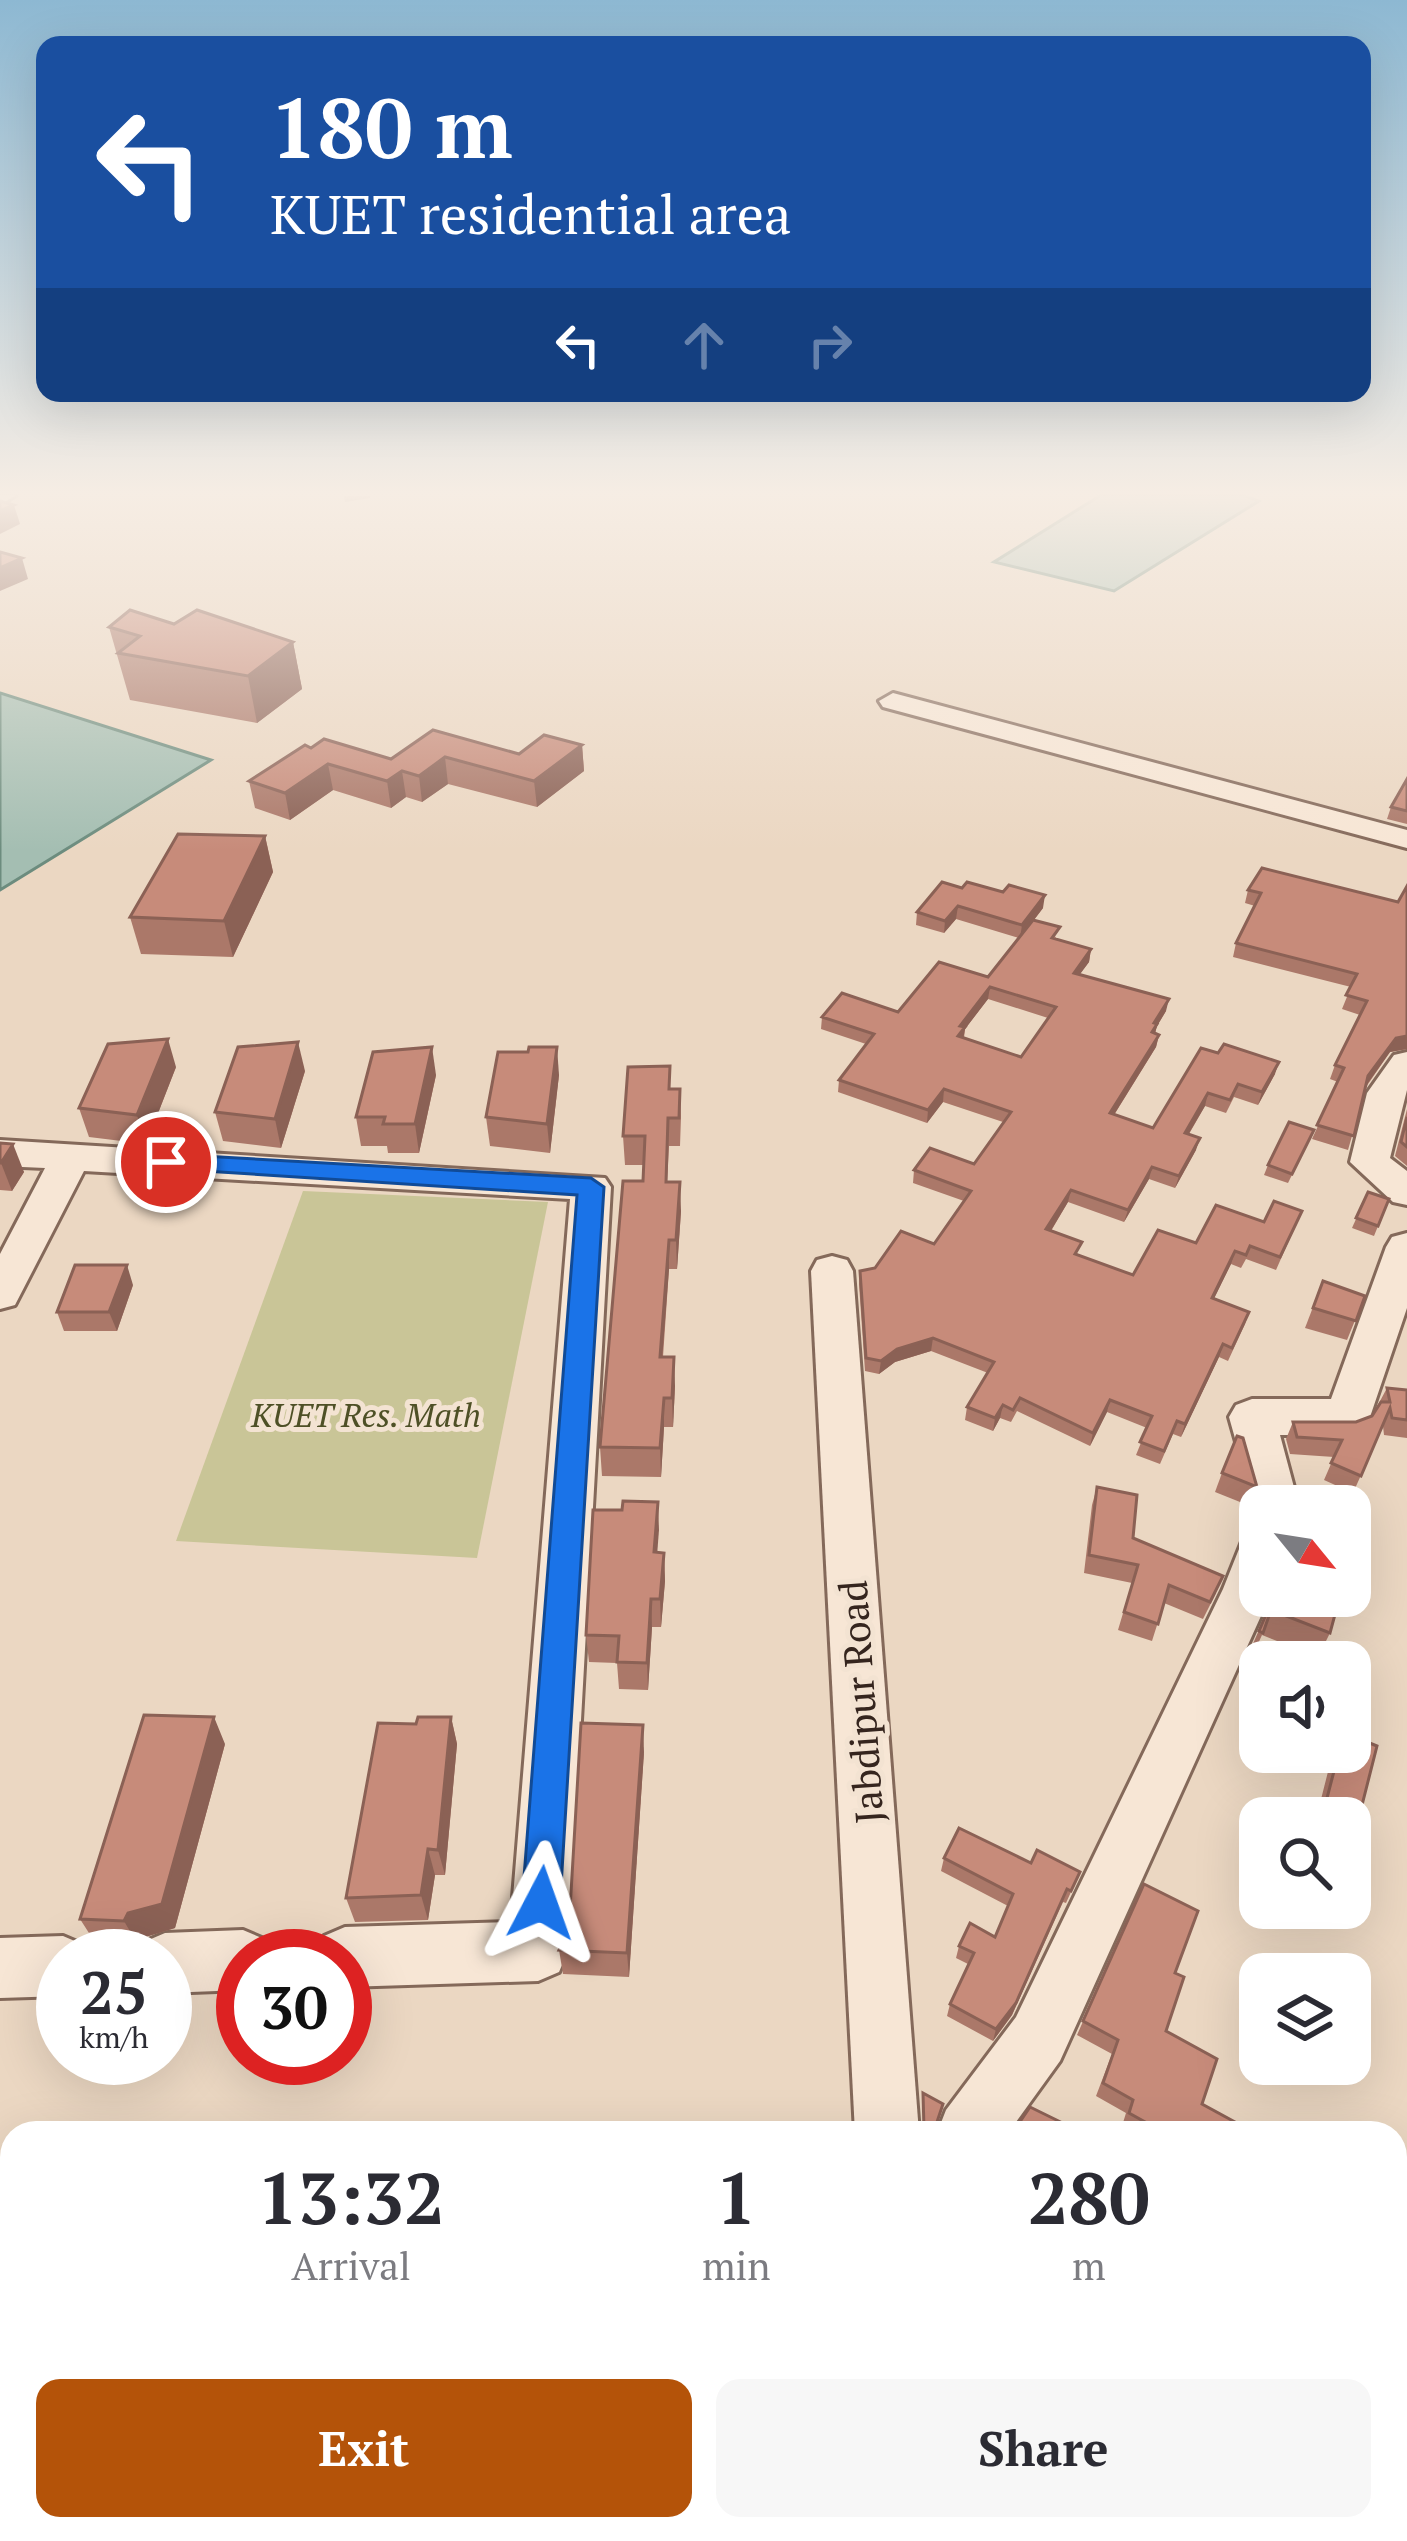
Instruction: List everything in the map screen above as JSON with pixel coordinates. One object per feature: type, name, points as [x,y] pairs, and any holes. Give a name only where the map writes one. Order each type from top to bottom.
[{"type":"street","points":[[893,700],[1407,839]]},
{"type":"street","points":[[1407,1063],[1387,1093],[1370,1162],[1407,1192]]},
{"type":"street","points":[[0,1153],[591,1187],[538,1951],[372,1956]]},
{"type":"street","points":[[0,1294],[71,1157]]},
{"type":"street","points":[[1270,1485],[1252,1417],[1346,1417],[1407,1247]]},
{"type":"street","name":"Jabdipur Road","points":[[832,1271],[885,2121]]},
{"type":"street","points":[[978,2121],[1038,2039],[1239,1608]]},
{"type":"street","points":[[0,1968],[36,1967]]},
{"type":"green space","name":"KUET Res. Math","points":[[303,1191],[548,1202],[477,1558],[176,1541]]},
{"type":"shaded area","points":[[0,693],[211,760],[0,890]]},
{"type":"building","points":[[126,614],[174,624],[191,614],[208,614],[293,642],[248,676],[118,653],[140,636],[109,627]]},
{"type":"building","points":[[433,730],[519,754],[544,735],[582,745],[534,781],[445,757],[419,776],[402,771],[387,781],[328,764],[285,793],[249,781],[305,745],[311,748],[324,739],[391,759]]},
{"type":"building","points":[[1407,779],[1407,811],[1391,807]]},
{"type":"building","points":[[178,834],[265,836],[224,921],[130,917]]},
{"type":"building","points":[[1262,868],[1398,902],[1407,886],[1407,1036],[1396,1038],[1368,1076],[1354,1136],[1317,1125],[1344,1068],[1335,1065],[1367,1001],[1346,995],[1357,974],[1236,943],[1261,893],[1248,890]]},
{"type":"building","points":[[942,882],[962,888],[967,882],[1003,892],[1009,885],[1045,895],[1022,925],[958,906],[945,921],[917,912]]},
{"type":"building","points":[[1033,920],[1060,927],[1052,938],[1091,949],[1074,973],[1169,999],[1154,1023],[1152,1032],[1159,1035],[1110,1113],[1153,1128],[1201,1048],[1218,1053],[1224,1044],[1279,1062],[1262,1092],[1238,1084],[1230,1100],[1208,1093],[1185,1133],[1200,1138],[1179,1176],[1152,1167],[1128,1210],[1071,1190],[1046,1229],[1082,1242],[1075,1254],[1133,1275],[1158,1230],[1196,1243],[1216,1205],[1264,1222],[1274,1201],[1302,1211],[1280,1257],[1250,1246],[1246,1255],[1235,1251],[1212,1298],[1249,1312],[1232,1348],[1223,1344],[1185,1424],[1177,1421],[1164,1451],[1140,1442],[1152,1416],[1110,1400],[1093,1433],[1020,1398],[1013,1410],[1003,1405],[995,1418],[967,1407],[994,1362],[933,1338],[897,1349],[881,1361],[866,1358],[860,1271],[875,1268],[901,1231],[934,1244],[971,1191],[914,1170],[930,1148],[974,1164],[1011,1112],[944,1089],[928,1110],[839,1080],[874,1034],[822,1017],[842,993],[898,1012],[939,962],[988,977]],"holes":[[[990,987],[1056,1007],[1021,1057],[958,1036],[965,1027],[960,1026]]]},
{"type":"building","points":[[168,1039],[137,1115],[79,1108],[108,1044]]},
{"type":"building","points":[[298,1042],[275,1119],[215,1112],[238,1047]]},
{"type":"building","points":[[432,1047],[415,1124],[383,1124],[385,1117],[356,1117],[373,1052]]},
{"type":"building","points":[[529,1047],[557,1047],[547,1124],[486,1117],[498,1052],[528,1052]]},
{"type":"building","points":[[670,1066],[669,1089],[680,1089],[679,1118],[668,1118],[666,1182],[680,1182],[676,1240],[669,1240],[660,1357],[674,1357],[672,1398],[664,1398],[660,1448],[600,1447],[623,1181],[643,1181],[645,1136],[623,1136],[628,1067]]},
{"type":"building","points":[[1289,1122],[1314,1130],[1292,1174],[1268,1165]]},
{"type":"building","points":[[0,1143],[13,1144],[1,1163],[0,1163]]},
{"type":"building","points":[[1368,1192],[1389,1199],[1378,1226],[1356,1218]]},
{"type":"building","points":[[75,1265],[127,1265],[109,1312],[57,1312]]},
{"type":"building","points":[[1323,1281],[1365,1296],[1356,1321],[1313,1308]]},
{"type":"building","points":[[1387,1388],[1407,1390],[1407,1420],[1392,1418],[1390,1408],[1361,1476],[1331,1463],[1342,1440],[1297,1437],[1293,1422],[1356,1422],[1372,1416],[1381,1402],[1390,1402]]},
{"type":"building","points":[[1237,1436],[1243,1438],[1256,1485],[1222,1473]]},
{"type":"building","points":[[1097,1487],[1137,1495],[1133,1538],[1223,1576],[1210,1602],[1169,1585],[1158,1624],[1124,1612],[1138,1565],[1089,1555]]},
{"type":"building","points":[[623,1501],[658,1502],[654,1552],[664,1553],[660,1599],[651,1599],[647,1663],[617,1662],[619,1636],[586,1635],[593,1510],[622,1510]]},
{"type":"building","points":[[1289,1617],[1334,1617],[1330,1633]]},
{"type":"building","points":[[144,1715],[214,1717],[162,1904],[128,1913],[124,1921],[80,1919]]},
{"type":"building","points":[[418,1717],[451,1717],[438,1850],[428,1849],[421,1895],[346,1898],[378,1723],[416,1724]]},
{"type":"building","points":[[581,1723],[643,1725],[627,1953],[559,1950],[569,1927]]},
{"type":"building","points":[[1334,1773],[1370,1773],[1364,1797],[1327,1797]]},
{"type":"building","points":[[959,1828],[1031,1863],[1037,1850],[1080,1872],[1071,1891],[1067,1889],[1016,2003],[996,2029],[950,2004],[974,1953],[959,1946],[970,1923],[995,1937],[1013,1894],[944,1858]]},
{"type":"building","points":[[1144,1884],[1198,1911],[1175,1973],[1184,1977],[1166,2031],[1217,2059],[1202,2104],[1233,2121],[1143,2121],[1129,2113],[1133,2100],[1103,2083],[1118,2040],[1083,2021]]},
{"type":"building","points":[[923,2093],[943,2104],[937,2121],[924,2121]]},
{"type":"building","points":[[1030,2107],[1059,2121],[1020,2121]]},
{"type":"route","points":[[166,1162],[591,1187],[541,1903]]}]
